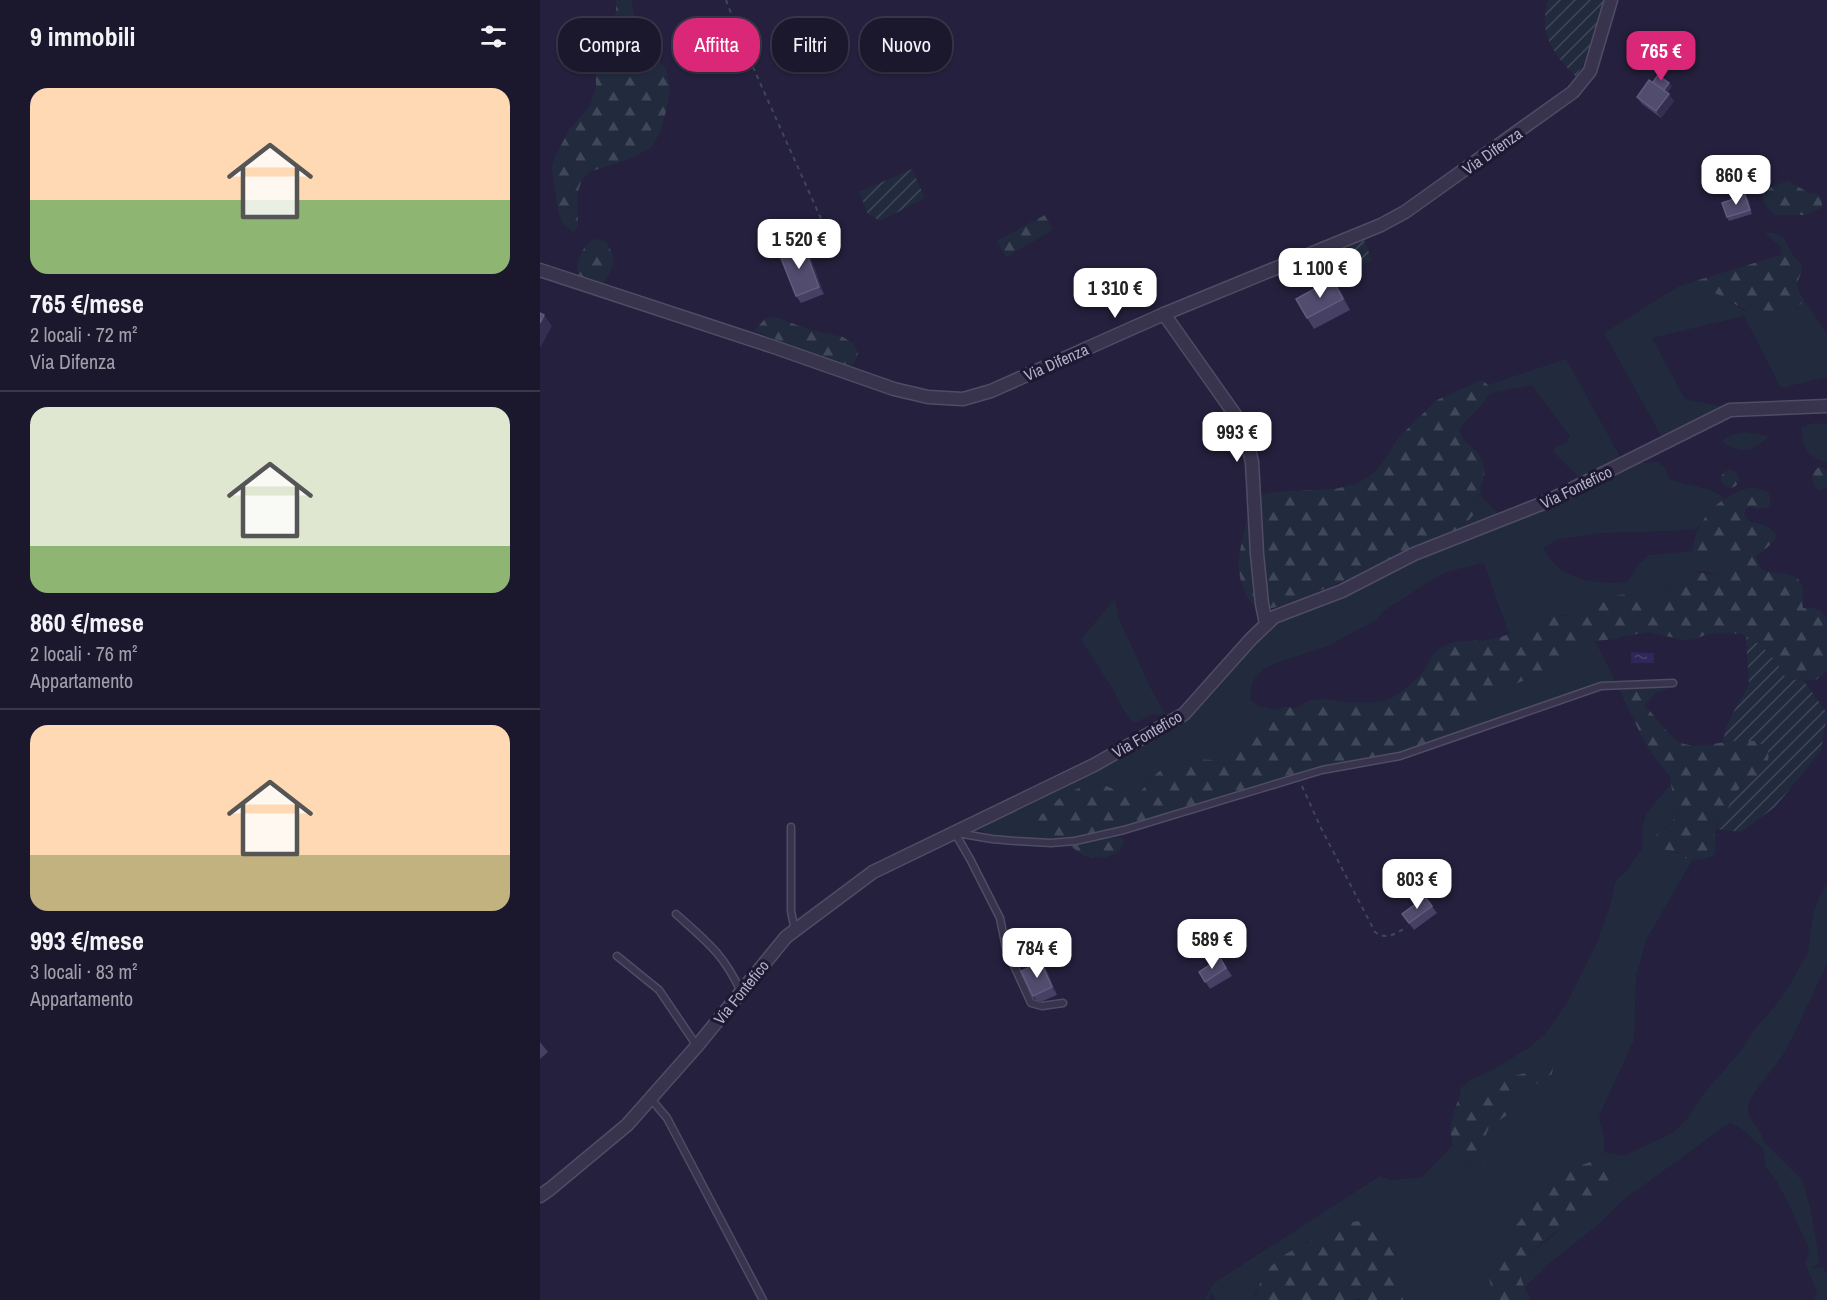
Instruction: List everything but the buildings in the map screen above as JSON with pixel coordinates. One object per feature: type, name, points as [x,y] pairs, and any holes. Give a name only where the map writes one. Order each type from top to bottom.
[{"type":"street","name":"Via Difenza","points":[[540,270],[894,389],[928,397],[963,399],[992,391],[1164,314],[1381,225],[1414,207],[1533,122],[1581,84],[1590,72],[1611,0]]},
{"type":"street","points":[[1164,314],[1236,416],[1246,437],[1252,462],[1257,554],[1266,624]]},
{"type":"street","name":"Via Fontefico","points":[[540,1196],[627,1125],[697,1046],[786,937],[873,872],[1094,765],[1184,714],[1251,639],[1274,617],[1342,591],[1414,554],[1546,502],[1730,410],[1827,406]]},
{"type":"lane","points":[[955,833],[1003,840],[1051,843],[1075,841],[1134,827],[1322,770],[1400,756],[1601,686],[1673,682]]},
{"type":"lane","points":[[791,827],[791,911],[795,930]]},
{"type":"lane","points":[[955,833],[1000,918],[1006,948],[1031,1003],[1042,1006],[1063,1003]]},
{"type":"lane","points":[[676,914],[717,951],[733,972],[741,992]]},
{"type":"lane","points":[[617,956],[659,990],[697,1046]]},
{"type":"lane","points":[[650,1099],[667,1118],[764,1300]]},
{"type":"path","points":[[726,0],[744,47],[835,250]]},
{"type":"path","points":[[1298,777],[1321,828],[1375,932],[1389,937],[1407,927]]},
{"type":"green space","points":[[616,0],[631,0],[635,18],[614,18]]},
{"type":"green space","points":[[1548,0],[1607,0],[1576,77],[1554,51],[1546,33],[1545,12]]},
{"type":"green space","points":[[661,63],[666,68],[670,90],[660,132],[651,148],[627,160],[589,172],[582,179],[577,195],[578,227],[573,232],[563,224],[558,210],[552,168],[554,159],[569,130],[590,106],[596,87],[596,72],[661,72]]},
{"type":"green space","points":[[912,169],[925,198],[880,221],[868,214],[859,192]]},
{"type":"green space","points":[[1788,181],[1809,193],[1818,194],[1822,199],[1822,207],[1807,215],[1775,215],[1762,198],[1764,192]]},
{"type":"green space","points":[[1045,215],[1053,230],[1006,257],[997,241]]},
{"type":"green space","points":[[1765,233],[1774,233],[1783,237],[1794,257],[1800,262],[1802,269],[1797,284],[1804,300],[1794,310],[1784,316],[1774,318],[1753,314],[1692,282],[1781,255],[1781,247]]},
{"type":"green space","points":[[594,239],[605,241],[613,259],[611,270],[600,287],[579,280],[578,274],[578,262],[582,252]]},
{"type":"green space","points":[[1364,240],[1372,260],[1347,272],[1338,251]]},
{"type":"green space","points":[[1692,282],[1720,295],[1744,311],[1797,309],[1804,300],[1827,334],[1827,377],[1781,388],[1744,316],[1652,338],[1685,399],[1726,407],[1664,441],[1604,333],[1679,286]]},
{"type":"green space","points":[[775,317],[811,330],[843,337],[854,344],[858,353],[856,360],[847,367],[754,331],[765,319]]},
{"type":"green space","points":[[1566,359],[1623,462],[1547,498],[1553,491],[1578,476],[1554,453],[1555,447],[1566,443],[1570,436],[1532,385],[1490,393],[1488,385]]},
{"type":"green space","points":[[1482,380],[1488,385],[1490,393],[1459,430],[1464,441],[1479,454],[1485,470],[1476,512],[1459,531],[1294,602],[1267,608],[1258,607],[1248,599],[1240,577],[1239,563],[1251,498],[1274,492],[1335,489],[1356,484],[1373,474],[1398,438],[1437,400]]},
{"type":"green space","points":[[1814,423],[1827,424],[1827,462],[1810,454],[1803,440],[1801,427]]},
{"type":"green space","points":[[1746,432],[1769,436],[1757,446],[1747,450],[1736,449],[1722,441],[1731,435]]},
{"type":"green space","points":[[1657,462],[1664,466],[1670,480],[1711,490],[1724,498],[1697,529],[1602,533],[1559,539],[1543,548],[1558,567],[1568,574],[1590,581],[1627,582],[1637,566],[1649,555],[1692,551],[1699,556],[1717,551],[1730,554],[1733,562],[1727,573],[1719,575],[1700,571],[1672,584],[1664,596],[1626,594],[1615,596],[1576,615],[1544,616],[1509,634],[1484,563],[1449,571],[1385,610],[1376,620],[1329,646],[1263,669],[1253,681],[1250,691],[1251,700],[1259,706],[1275,710],[1263,729],[1236,754],[1214,760],[1194,759],[1175,763],[1153,777],[1141,791],[1134,793],[1119,791],[1101,784],[1079,788],[1061,797],[1035,831],[1040,839],[1002,837],[981,830],[980,824],[1179,726],[1202,706],[1276,621],[1425,552],[1509,523],[1604,482],[1640,463]]},
{"type":"green space","points":[[1820,467],[1827,470],[1827,488],[1819,491],[1812,478],[1816,469]]},
{"type":"green space","points":[[1726,470],[1734,470],[1739,475],[1737,486],[1726,488],[1721,483],[1721,475]]},
{"type":"green space","points":[[1752,487],[1768,492],[1770,502],[1767,507],[1763,508],[1749,507],[1745,510],[1744,515],[1751,523],[1765,526],[1776,535],[1773,542],[1756,557],[1758,565],[1763,570],[1796,578],[1801,582],[1803,589],[1803,608],[1814,608],[1821,611],[1827,619],[1827,671],[1816,680],[1786,679],[1781,668],[1771,656],[1750,638],[1741,634],[1705,635],[1683,640],[1649,632],[1595,641],[1561,666],[1520,682],[1493,697],[1477,708],[1465,722],[1448,730],[1434,741],[1406,752],[1320,769],[1207,804],[1077,840],[1040,839],[1035,832],[1041,815],[1061,797],[1079,788],[1101,784],[1119,791],[1134,793],[1141,791],[1158,772],[1175,763],[1194,759],[1214,760],[1236,754],[1263,729],[1275,710],[1285,707],[1297,708],[1314,700],[1361,703],[1389,699],[1413,682],[1436,651],[1444,646],[1462,641],[1500,637],[1519,630],[1542,617],[1574,615],[1615,596],[1664,595],[1682,575],[1697,572],[1724,573],[1733,562],[1730,554],[1717,551],[1699,556],[1692,551],[1695,539],[1704,518],[1720,502]]},
{"type":"green space","points":[[1480,495],[1502,517],[1459,531],[1476,512]]},
{"type":"green space","points":[[1115,599],[1119,619],[1150,687],[1167,717],[1154,714],[1134,723],[1122,708],[1114,691],[1081,639]]},
{"type":"green space","points":[[1746,636],[1769,654],[1786,679],[1803,680],[1827,716],[1821,751],[1775,807],[1741,832],[1716,829],[1734,795],[1764,770],[1768,757],[1767,748],[1756,741],[1723,741],[1726,728],[1749,685]]},
{"type":"green space","points":[[1595,641],[1615,680],[1434,741],[1448,730],[1465,722],[1477,708],[1493,697],[1520,682],[1561,666]]},
{"type":"green space","points":[[1669,685],[1669,688],[1656,693],[1644,705],[1676,740],[1695,746],[1735,740],[1755,741],[1767,748],[1769,755],[1767,766],[1738,790],[1716,827],[1715,855],[1699,860],[1685,858],[1679,852],[1661,849],[1653,842],[1658,832],[1673,822],[1675,810],[1669,775],[1643,739],[1618,687]]},
{"type":"green space","points":[[1671,784],[1674,818],[1666,828],[1658,832],[1670,851],[1693,859],[1646,940],[1636,976],[1634,1040],[1599,1116],[1604,1138],[1604,1152],[1590,1162],[1570,1169],[1529,1203],[1512,1231],[1507,1247],[1499,1257],[1486,1265],[1496,1300],[1403,1300],[1396,1257],[1398,1235],[1357,1221],[1335,1227],[1302,1245],[1256,1291],[1254,1300],[1216,1300],[1211,1292],[1209,1300],[1204,1300],[1214,1283],[1380,1176],[1391,1180],[1422,1177],[1453,1145],[1460,1147],[1472,1164],[1485,1162],[1484,1140],[1489,1126],[1506,1113],[1515,1094],[1552,1074],[1539,1064],[1525,1073],[1502,1079],[1465,1099],[1459,1098],[1461,1088],[1470,1080],[1494,1069],[1530,1047],[1545,1034],[1567,1003],[1597,943],[1616,880],[1626,872],[1643,847],[1643,825],[1646,814]]},
{"type":"green space","points":[[1120,837],[1124,842],[1118,852],[1101,858],[1083,855],[1067,844]]},
{"type":"green space","points":[[1827,883],[1827,964],[1783,1055],[1752,1096],[1748,1106],[1749,1116],[1762,1135],[1763,1141],[1803,1181],[1819,1257],[1819,1264],[1811,1268],[1823,1267],[1827,1274],[1827,1300],[1814,1300],[1817,1292],[1805,1263],[1808,1246],[1786,1198],[1765,1166],[1764,1150],[1743,1130],[1731,1123],[1621,1202],[1598,1225],[1552,1261],[1524,1288],[1521,1275],[1522,1265],[1530,1255],[1567,1223],[1589,1211],[1608,1190],[1612,1182],[1604,1152],[1623,1156],[1673,1133],[1687,1119],[1704,1093],[1739,1053],[1792,981],[1808,952],[1814,911]]},
{"type":"green space","points":[[1539,1064],[1553,1068],[1552,1074],[1515,1094],[1510,1113],[1489,1127],[1484,1140],[1485,1162],[1481,1167],[1476,1165],[1453,1145],[1452,1121],[1459,1098],[1465,1099],[1473,1096],[1502,1079],[1525,1073]]},
{"type":"green space","points":[[1604,1152],[1612,1182],[1605,1194],[1589,1211],[1570,1221],[1547,1239],[1532,1253],[1522,1267],[1521,1278],[1530,1300],[1496,1300],[1486,1265],[1499,1257],[1507,1247],[1512,1231],[1539,1187],[1570,1169],[1590,1162]]},
{"type":"green space","points":[[1357,1221],[1398,1235],[1396,1257],[1403,1300],[1361,1300],[1359,1298],[1356,1300],[1254,1300],[1264,1272],[1284,1255],[1335,1227]]},
{"type":"water","points":[[1631,652],[1654,653],[1654,663],[1631,663]]}]
